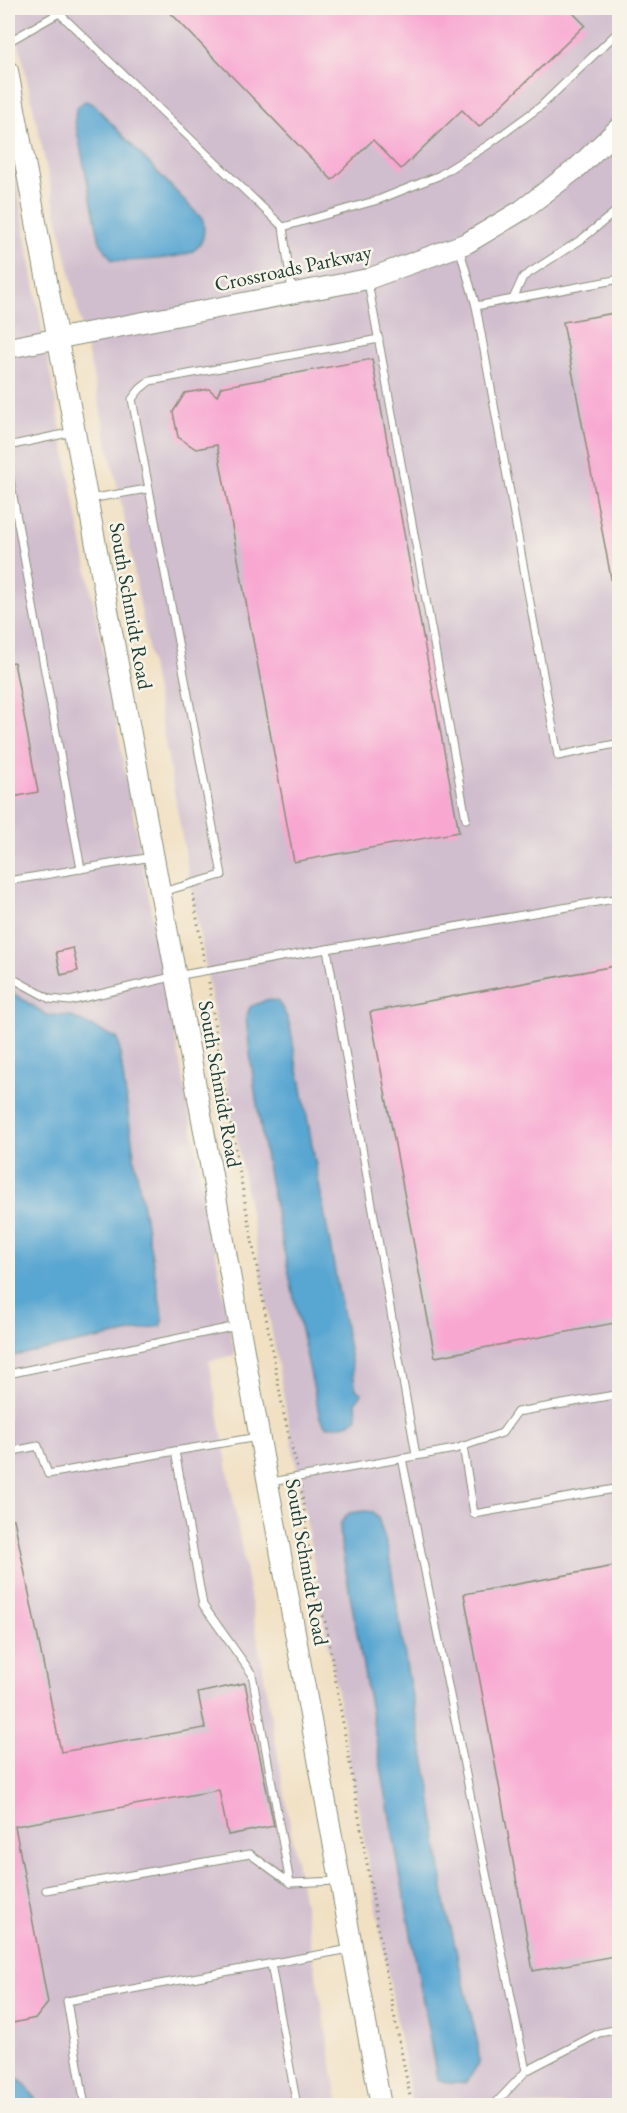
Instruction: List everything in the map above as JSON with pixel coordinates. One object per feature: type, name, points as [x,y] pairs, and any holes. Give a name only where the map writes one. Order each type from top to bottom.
[{"type":"street","name":"South Schmidt Road","points":[[8,71],[240,1325],[381,2106]]},
{"type":"street","name":"Crossroads Parkway","points":[[8,348],[368,279],[458,246],[522,210],[577,168],[620,127]]},
{"type":"lane","points":[[8,42],[58,10],[283,227],[293,295]]},
{"type":"lane","points":[[283,227],[378,200],[438,176],[488,145],[541,106],[620,30]]},
{"type":"lane","points":[[513,299],[523,277],[582,239],[620,208]]},
{"type":"lane","points":[[458,246],[476,306],[558,756],[620,743]]},
{"type":"lane","points":[[368,279],[466,819]]},
{"type":"lane","points":[[476,306],[620,279]]},
{"type":"lane","points":[[159,893],[222,875],[147,489],[132,399],[150,381],[379,339]]},
{"type":"lane","points":[[8,446],[74,432]]},
{"type":"lane","points":[[8,469],[81,869]]},
{"type":"lane","points":[[87,499],[147,489]]},
{"type":"lane","points":[[8,881],[152,857]]},
{"type":"lane","points":[[8,976],[50,999],[70,1001],[176,976],[620,898]]},
{"type":"lane","points":[[327,949],[417,1455]]},
{"type":"lane","points":[[8,1374],[240,1325]]},
{"type":"lane","points":[[268,1483],[463,1446],[502,1433],[517,1412],[620,1394]]},
{"type":"lane","points":[[8,1452],[38,1446],[48,1474],[260,1436]]},
{"type":"lane","points":[[463,1446],[474,1514],[620,1488]]},
{"type":"lane","points":[[175,1451],[203,1605],[252,1674],[290,1883]]},
{"type":"lane","points":[[402,1458],[526,2071]]},
{"type":"lane","points":[[46,1890],[250,1854],[290,1883],[340,1881]]},
{"type":"lane","points":[[85,2106],[68,2001],[352,1949]]},
{"type":"lane","points":[[271,1964],[297,2106]]},
{"type":"lane","points":[[494,2105],[526,2071],[599,2033],[620,2029]]},
{"type":"path","points":[[193,894],[215,1009],[219,1060],[284,1415],[299,1477],[314,1592],[327,1624],[384,1963],[412,2106]]},
{"type":"shaded area","points":[[11,8],[619,8],[619,2105],[412,2105],[124,516]]},
{"type":"shaded area","points":[[8,133],[41,324],[235,1355],[209,1361],[339,2105],[8,2105]]},
{"type":"water","points":[[85,101],[93,104],[203,220],[203,238],[199,246],[191,252],[164,258],[112,260],[100,242],[75,121],[76,108]]},
{"type":"water","points":[[8,994],[14,994],[47,1015],[70,1016],[118,1039],[135,1163],[163,1319],[160,1326],[8,1357]]},
{"type":"water","points":[[266,1000],[277,1001],[290,1028],[356,1389],[362,1394],[356,1401],[357,1417],[343,1425],[326,1426],[320,1418],[268,1168],[246,1017],[250,1007]]},
{"type":"water","points":[[372,1512],[378,1518],[388,1549],[408,1676],[431,1793],[445,1903],[478,2044],[479,2064],[465,2083],[449,2083],[437,2079],[341,1544],[340,1524],[349,1513]]},
{"type":"water","points":[[8,2073],[25,2084],[40,2105],[8,2105]]},
{"type":"building","points":[[166,8],[568,8],[585,25],[479,127],[462,110],[401,169],[373,140],[332,180]]},
{"type":"building","points":[[620,312],[620,589],[613,589],[563,322]]},
{"type":"building","points":[[372,359],[459,832],[294,862],[217,445],[196,449],[178,437],[173,412],[185,393],[209,389],[217,396],[221,387]]},
{"type":"building","points":[[14,662],[38,792],[8,798],[8,663]]},
{"type":"building","points":[[73,948],[78,971],[61,975],[56,952]]},
{"type":"building","points":[[620,965],[620,1322],[435,1357],[370,1012]]},
{"type":"building","points":[[8,1519],[14,1519],[61,1752],[205,1728],[198,1693],[245,1683],[274,1826],[228,1835],[219,1790],[15,1826],[48,2003],[36,2018],[8,2024]]},
{"type":"building","points":[[620,1565],[620,1955],[533,1971],[464,1594]]}]
